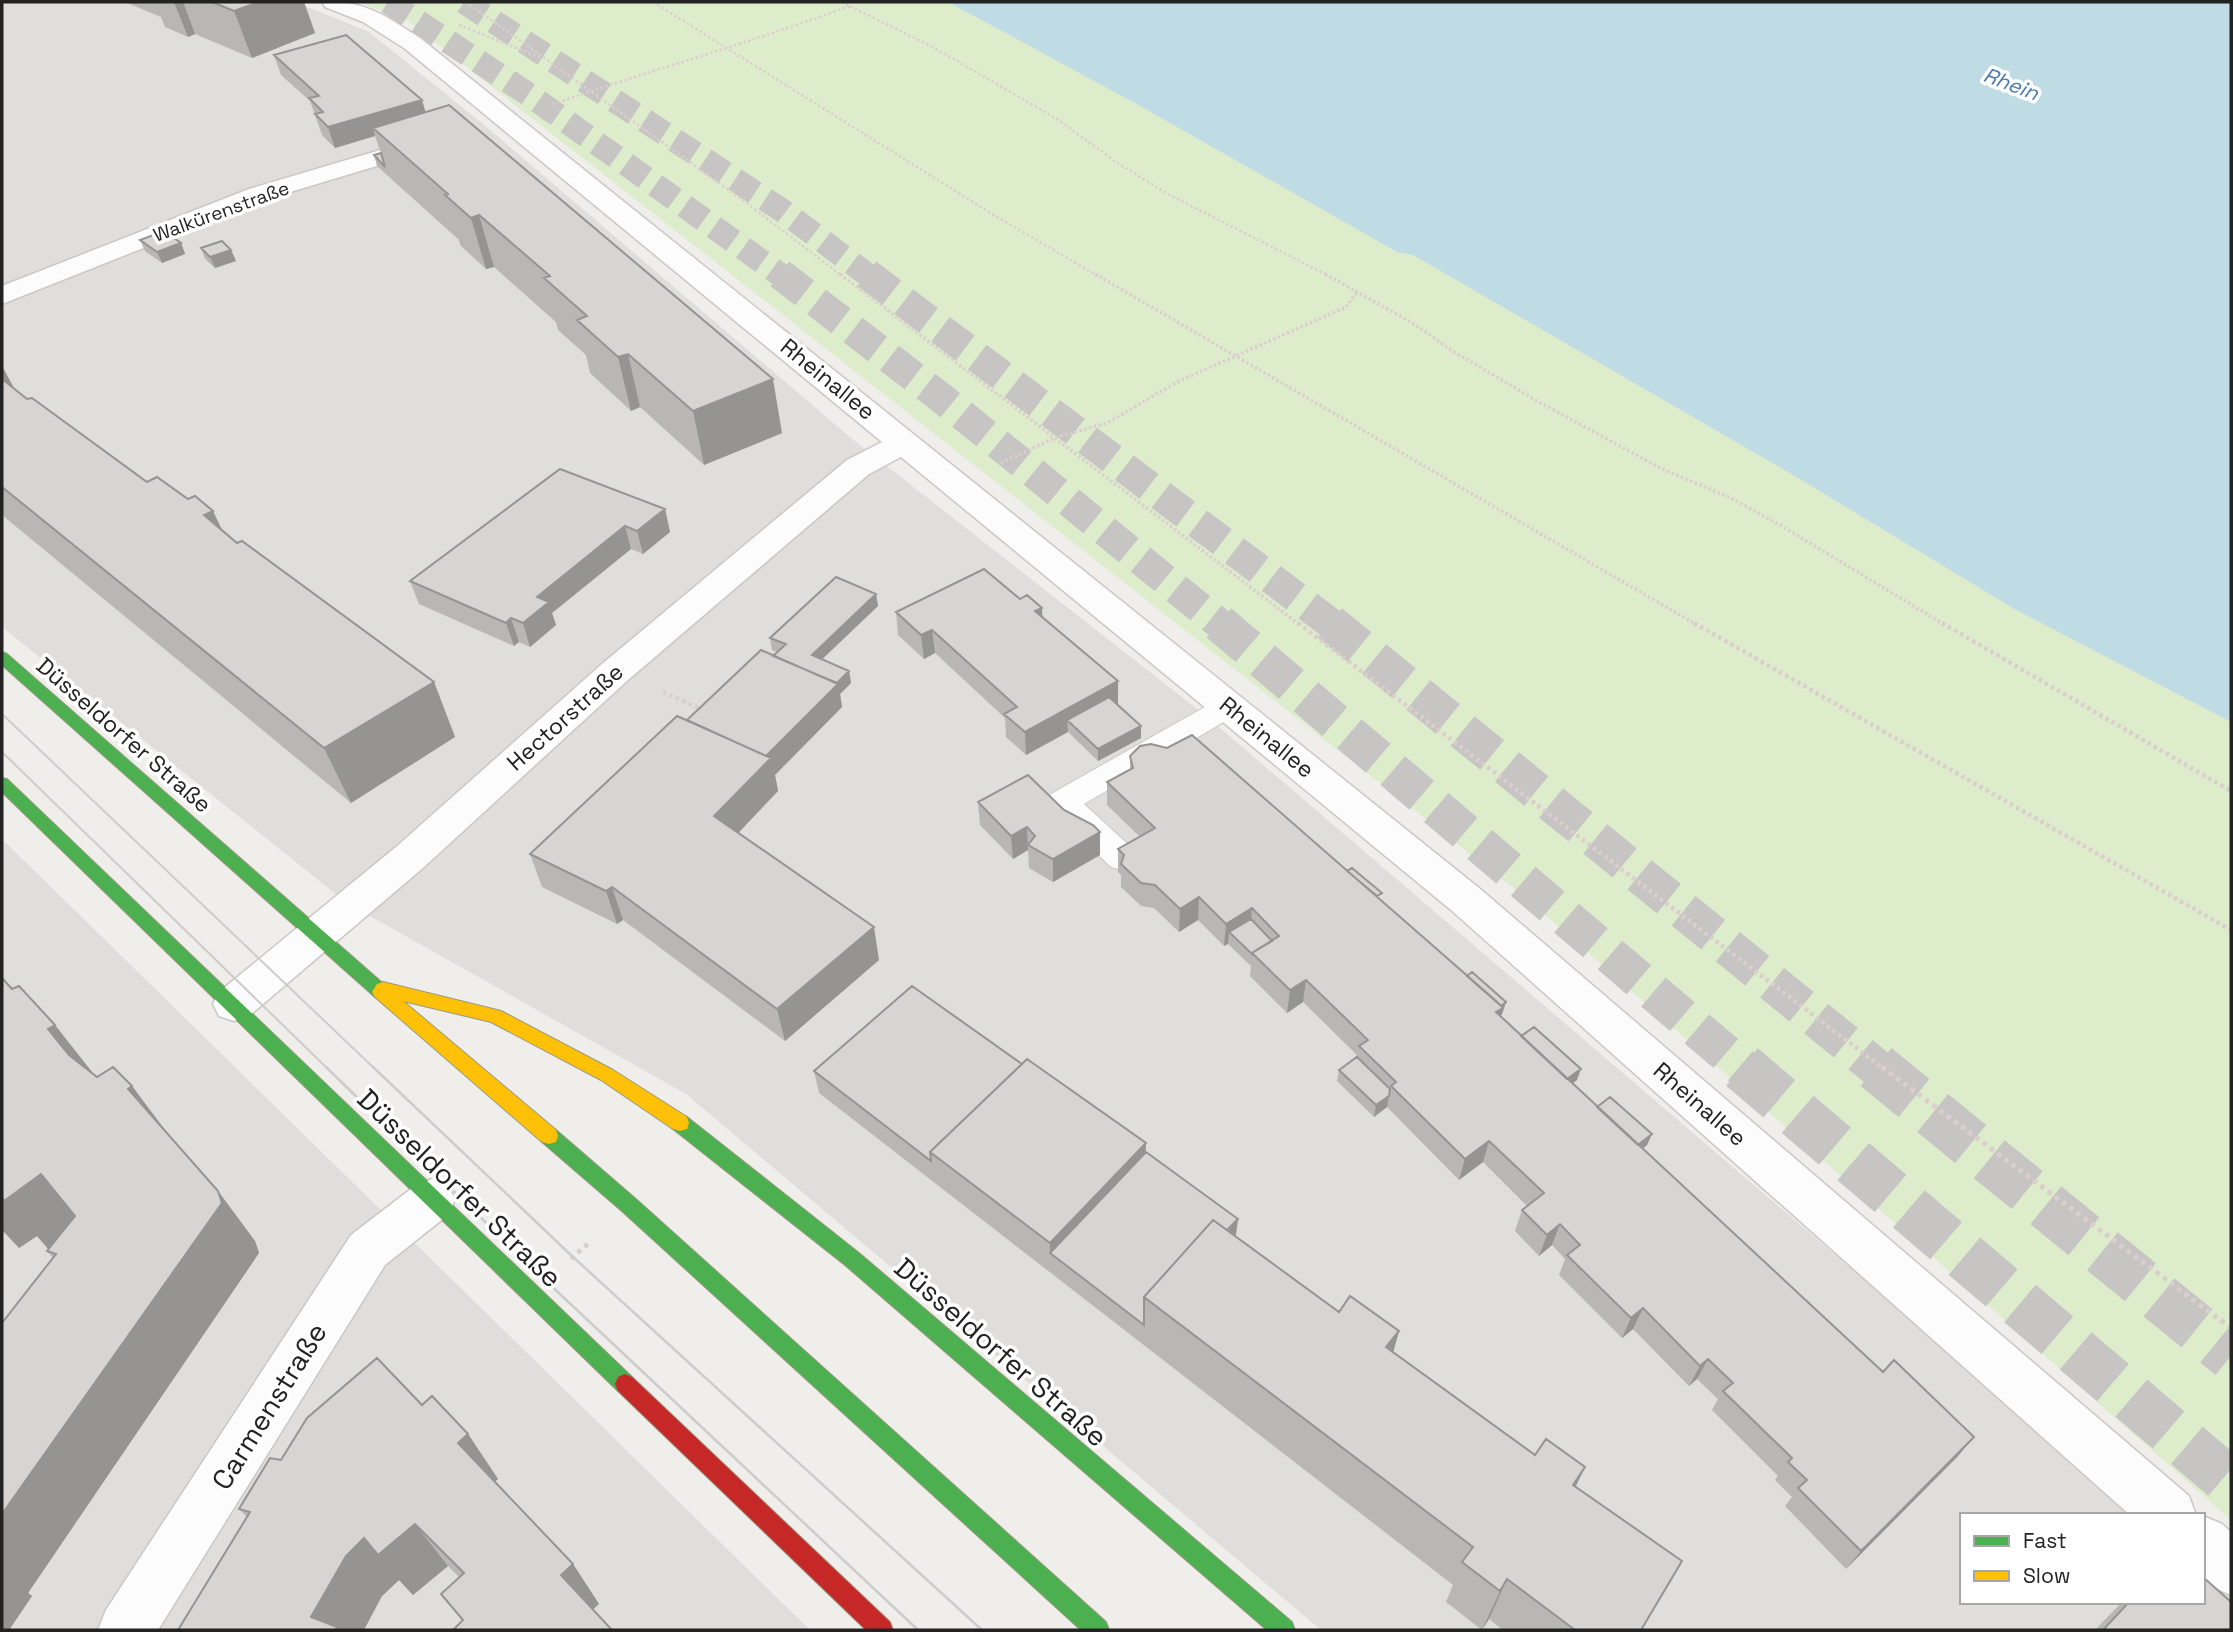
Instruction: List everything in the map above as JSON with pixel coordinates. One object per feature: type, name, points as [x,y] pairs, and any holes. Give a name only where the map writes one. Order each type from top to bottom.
[{"type":"main road","name":"Düsseldorfer Straße","points":[[2,657],[374,986],[630,1206],[1098,1630]]},
{"type":"main road","name":"Düsseldorfer Straße","points":[[2,783],[234,1004],[432,1200],[882,1630]]},
{"type":"main road","name":"Düsseldorfer Straße","points":[[374,986],[495,1016],[607,1075],[690,1130],[852,1259],[1284,1630]]},
{"type":"street","name":"Rheinallee","points":[[332,2],[372,17],[412,43],[1475,908],[2169,1513]]},
{"type":"street","name":"Walkürenstraße","points":[[2,296],[258,194],[445,137]]},
{"type":"street","name":"Hectorstraße","points":[[234,1004],[410,857],[615,672],[858,467],[905,442]]},
{"type":"street","name":"Carmenstraße","points":[[126,1630],[368,1250],[432,1200]]},
{"type":"street","points":[[2205,1545],[2231,1568]]},
{"type":"lane","points":[[1122,858],[1062,802],[1229,706]]},
{"type":"path","points":[[466,2],[740,198],[1058,437],[1659,900],[2186,1297],[2231,1328]]},
{"type":"path","points":[[653,2],[992,214],[1653,601],[2231,930]]},
{"type":"path","points":[[841,2],[930,46],[1057,119],[1119,164],[1168,194],[1357,292],[1539,402],[1662,469],[1729,497],[1780,525],[1922,612],[2231,792]]},
{"type":"path","points":[[590,92],[850,6]]},
{"type":"path","points":[[956,484],[1058,437],[1107,423],[1177,382],[1346,307],[1357,292]]},
{"type":"path","points":[[615,672],[708,712]]},
{"type":"shaded area","points":[[2,2],[295,2],[369,32],[483,124],[851,438],[1206,716],[2137,1513],[1960,1513],[1960,1604],[2205,1604],[2205,1571],[2231,1593],[2231,1630],[1321,1630],[686,1094],[347,903],[2,627]]},
{"type":"shaded area","points":[[663,653],[709,672],[467,893],[419,869]]},
{"type":"shaded area","points":[[2,839],[810,1630],[2,1630]]},
{"type":"green space","points":[[358,2],[948,2],[1133,102],[1397,252],[1413,255],[1793,475],[2016,610],[2231,722],[2231,1520],[1525,897],[408,21]]},
{"type":"water","name":"Rhein","points":[[948,2],[2231,2],[2231,722],[2016,610],[1793,475],[1413,255],[1397,252],[1133,102]]},
{"type":"building","points":[[212,2],[259,2],[234,11]]},
{"type":"building","points":[[346,35],[422,100],[328,127],[315,114],[323,112],[309,98],[319,96],[274,55]]},
{"type":"building","points":[[449,105],[773,379],[693,411],[628,354],[618,357],[577,320],[587,316],[544,278],[550,276],[479,215],[471,218],[445,195],[448,194],[373,128]]},
{"type":"building","points":[[381,153],[385,167],[374,155]]},
{"type":"building","points":[[164,231],[181,243],[157,252],[140,240]]},
{"type":"building","points":[[222,241],[231,250],[210,257],[201,248]]},
{"type":"building","points":[[2,379],[147,482],[157,477],[188,499],[195,496],[213,511],[204,515],[237,543],[242,541],[434,682],[324,748],[2,487]]},
{"type":"building","points":[[560,469],[665,509],[637,531],[625,526],[537,597],[549,602],[523,623],[511,618],[506,623],[410,581]]},
{"type":"building","points":[[984,569],[1020,599],[1027,595],[1042,608],[1035,611],[1118,681],[1025,732],[1004,714],[1017,707],[932,630],[921,635],[896,612]]},
{"type":"building","points":[[836,577],[876,594],[812,655],[849,671],[837,683],[773,656],[786,644],[770,638]]},
{"type":"building","points":[[761,650],[838,684],[766,756],[687,720]]},
{"type":"building","points":[[1109,697],[1141,726],[1098,749],[1067,720]]},
{"type":"building","points":[[677,716],[771,758],[714,816],[874,927],[777,1009],[612,887],[606,891],[530,854]]},
{"type":"building","points":[[1192,735],[1495,1000],[1503,1008],[1496,1012],[1883,1372],[1894,1360],[1974,1437],[1861,1551],[1798,1488],[1807,1480],[1788,1462],[1792,1458],[1723,1391],[1733,1383],[1708,1359],[1700,1366],[1643,1308],[1631,1318],[1567,1255],[1580,1245],[1560,1224],[1547,1235],[1522,1210],[1544,1193],[1489,1141],[1465,1159],[1391,1086],[1396,1082],[1359,1046],[1368,1040],[1306,980],[1290,990],[1252,953],[1279,936],[1252,908],[1226,924],[1199,897],[1180,909],[1155,885],[1141,883],[1121,864],[1124,855],[1118,849],[1155,828],[1107,782],[1133,768],[1130,756],[1140,746],[1151,744],[1167,748]]},
{"type":"building","points":[[1028,775],[1064,810],[1093,825],[1100,832],[1053,859],[1028,845],[1035,836],[1027,827],[1011,836],[978,802]]},
{"type":"building","points":[[1352,868],[1382,893],[1377,896],[1347,871]]},
{"type":"building","points":[[1251,919],[1272,941],[1252,954],[1229,932]]},
{"type":"building","points":[[1472,972],[1506,1002],[1501,1006],[1467,976]]},
{"type":"building","points":[[2,978],[12,989],[19,986],[55,1025],[48,1029],[69,1055],[97,1077],[113,1067],[132,1086],[128,1089],[218,1191],[222,1203],[2,1514],[2,1323],[56,1254],[47,1251],[75,1216],[41,1174],[4,1201],[2,1198]]},
{"type":"building","points":[[912,986],[1022,1064],[930,1152],[931,1161],[814,1071]]},
{"type":"building","points":[[1534,1027],[1581,1069],[1567,1079],[1521,1036]]},
{"type":"building","points":[[1357,1057],[1390,1089],[1389,1096],[1376,1105],[1339,1070]]},
{"type":"building","points":[[1027,1059],[1146,1143],[1050,1243],[930,1152]]},
{"type":"building","points":[[1610,1097],[1652,1134],[1638,1145],[1597,1107]]},
{"type":"building","points":[[1146,1152],[1238,1219],[1227,1230],[1213,1220],[1144,1297],[1144,1325],[1050,1253]]},
{"type":"building","points":[[1213,1220],[1339,1312],[1350,1296],[1399,1331],[1386,1347],[1535,1455],[1546,1439],[1585,1467],[1573,1485],[1682,1561],[1641,1630],[1575,1630],[1507,1579],[1500,1591],[1462,1562],[1473,1547],[1144,1297]]},
{"type":"building","points":[[377,1358],[422,1405],[432,1396],[468,1434],[458,1443],[573,1564],[561,1575],[612,1630],[453,1630],[463,1620],[441,1594],[464,1573],[415,1524],[378,1555],[364,1538],[346,1556],[311,1617],[337,1627],[335,1630],[178,1630],[250,1512],[239,1509],[270,1458],[281,1460],[307,1418]]},
{"type":"building","points":[[2205,1579],[2231,1602],[2231,1630],[2103,1630],[2127,1604],[2205,1604]]},
{"type":"tunnel","points":[[388,2],[531,96],[782,276]]},
{"type":"tunnel","points":[[464,2],[783,211],[869,276]]},
{"type":"tunnel","points":[[780,274],[944,400],[1221,625]]},
{"type":"tunnel","points":[[867,274],[1333,625]]},
{"type":"tunnel","points":[[1219,623],[1744,1069]]},
{"type":"tunnel","points":[[1330,623],[1878,1069]]},
{"type":"tunnel","points":[[1742,1067],[2231,1483]]},
{"type":"tunnel","points":[[1876,1067],[2231,1356]]},
{"type":"tram line","points":[[2,714],[375,1069]]},
{"type":"tram line","points":[[2,752],[328,1069]]},
{"type":"tram line","points":[[326,1067],[546,1281],[918,1630]]},
{"type":"tram line","points":[[373,1067],[573,1257],[982,1630]]},
{"type":"traffic: fast","points":[[2,657],[381,992]]},
{"type":"traffic: fast","points":[[2,783],[625,1384]]},
{"type":"traffic: fast","points":[[680,1123],[852,1259],[1284,1630]]},
{"type":"traffic: fast","points":[[549,1136],[630,1206],[1098,1630]]},
{"type":"traffic: slow","points":[[383,989],[495,1016],[607,1075],[680,1123]]},
{"type":"traffic: slow","points":[[381,992],[549,1136]]},
{"type":"traffic: jam","points":[[625,1384],[882,1630]]}]
